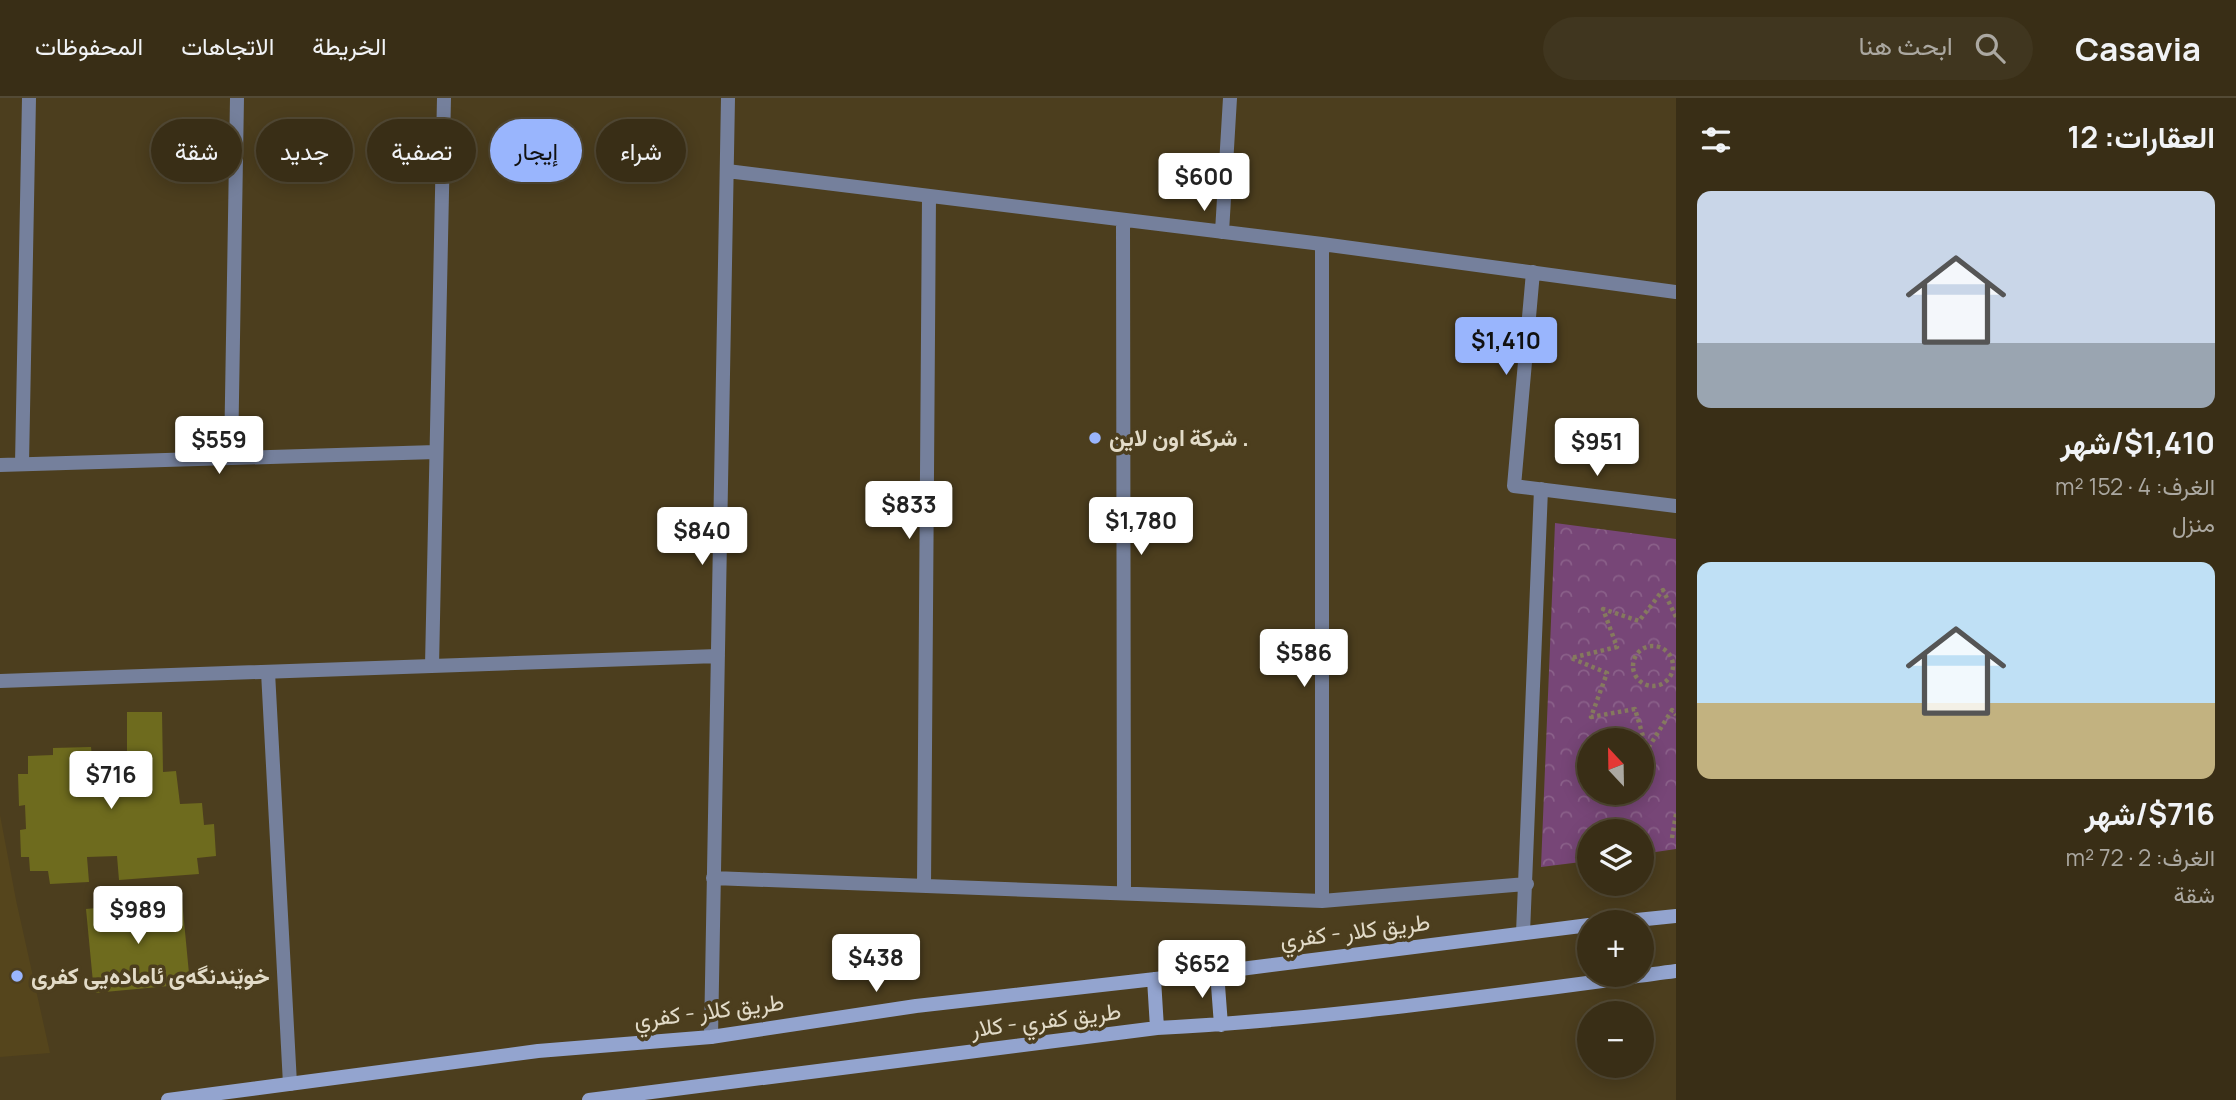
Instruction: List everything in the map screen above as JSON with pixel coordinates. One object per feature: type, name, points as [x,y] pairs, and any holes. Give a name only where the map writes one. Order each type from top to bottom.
[{"type":"main road","points":[[1654,918],[1676,916]]},
{"type":"main road","name":"طريق كلار - كفري","points":[[168,1100],[538,1051],[711,1037],[916,1006],[1217,972],[1577,926]]},
{"type":"main road","name":"طريق كفري - كلار","points":[[589,1100],[1157,1028],[1221,1025],[1676,971]]},
{"type":"main road","points":[[1217,972],[1221,1025]]},
{"type":"main road","points":[[1154,979],[1157,1028]]},
{"type":"street","points":[[22,464],[29,98]]},
{"type":"street","points":[[232,458],[237,98]]},
{"type":"street","points":[[432,666],[444,98]]},
{"type":"street","points":[[711,1037],[728,98]]},
{"type":"street","points":[[1222,232],[1230,98]]},
{"type":"street","points":[[727,171],[1322,244],[1676,292]]},
{"type":"street","points":[[924,886],[929,197]]},
{"type":"street","points":[[1123,221],[1124,893]]},
{"type":"street","points":[[1322,244],[1322,901]]},
{"type":"street","points":[[1533,272],[1514,486],[1676,506]]},
{"type":"street","points":[[0,465],[436,452]]},
{"type":"street","points":[[1523,933],[1541,489]]},
{"type":"street","points":[[0,681],[718,656]]},
{"type":"street","points":[[268,672],[290,1084]]},
{"type":"street","points":[[713,878],[1322,901],[1527,884]]},
{"type":"path","points":[[1676,617],[1663,590],[1639,621],[1603,609],[1617,647],[1570,658],[1607,673],[1591,717],[1635,709],[1647,750],[1672,710],[1676,715]]},
{"type":"path","points":[[1654,645],[1666,650],[1673,662],[1671,676],[1655,687],[1642,683],[1637,679],[1632,667],[1636,654],[1641,649],[1654,645]]},
{"type":"path","points":[[1672,838],[1676,814]]},
{"type":"shaded area","name":"خوێندنگەی ئامادەیی کفری","points":[[0,815],[16,900],[50,1053],[0,1057]]},
{"type":"green space","points":[[1555,523],[1676,539],[1676,849],[1654,852],[1654,819],[1577,819],[1577,862],[1541,867]]},
{"type":"building","points":[[127,712],[162,712],[163,772],[176,771],[180,804],[202,803],[204,825],[214,824],[216,856],[197,858],[199,874],[119,880],[117,856],[87,857],[89,882],[50,884],[48,871],[30,871],[29,857],[21,857],[20,830],[26,829],[25,805],[19,806],[18,774],[28,774],[28,756],[53,755],[53,748],[91,747],[92,756],[127,756]]},
{"type":"building","points":[[182,900],[190,984],[94,993],[86,909]]},
{"type":"place","name":"شركة اون لاين .","points":[[1095,438]]},
{"type":"place","name":"خوێندنگەی ئامادەیی کفری","points":[[17,976]]}]
